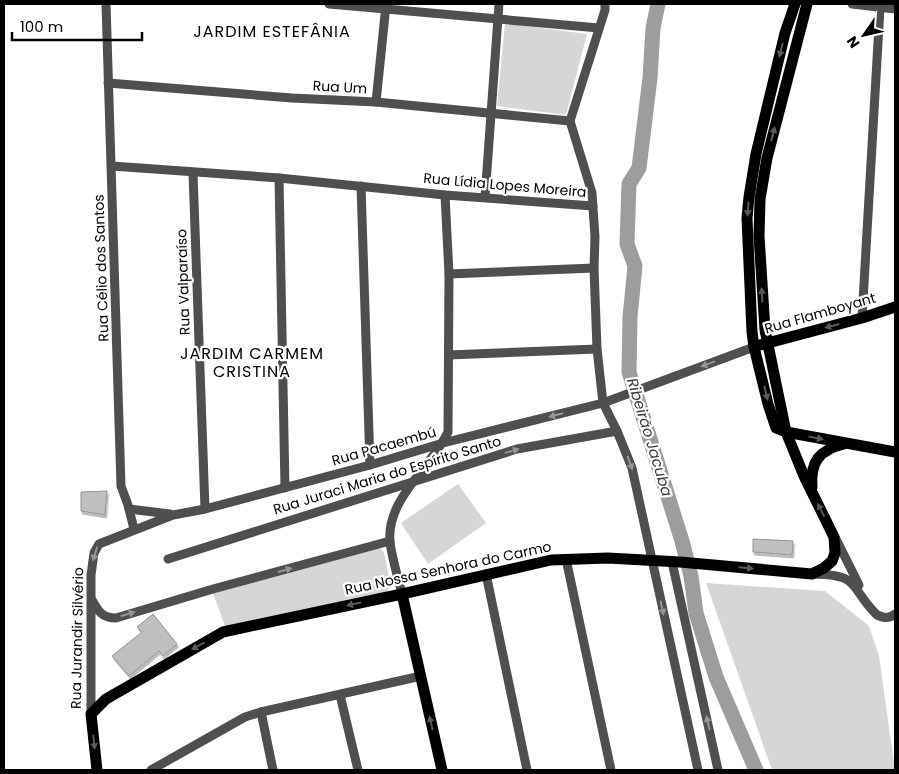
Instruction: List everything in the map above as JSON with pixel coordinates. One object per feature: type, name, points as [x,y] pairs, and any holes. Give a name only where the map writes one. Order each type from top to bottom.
[{"type":"main road","points":[[796,4],[785,32],[756,154],[749,197],[747,239],[754,347],[774,423],[779,430],[895,452]]},
{"type":"main road","points":[[807,4],[767,158],[760,199],[760,253],[762,307],[786,432],[804,476],[834,537],[835,553],[832,561],[824,568],[812,574]]},
{"type":"main road","name":"Rua Flamboyant","points":[[754,347],[862,318],[895,307]]},
{"type":"main road","points":[[812,492],[811,476],[814,461],[825,451],[835,446],[846,444]]},
{"type":"main road","name":"Rua Nossa Senhora do Carmo","points":[[92,714],[106,699],[223,632],[551,560],[608,558],[812,574]]},
{"type":"main road","points":[[406,613],[411,601],[420,590]]},
{"type":"main road","points":[[402,594],[442,770]]},
{"type":"main road","name":"Rua Jurandir Silvério","points":[[92,714],[97,770]]},
{"type":"street","name":"Rua Célio dos Santos","points":[[106,4],[121,486],[134,529]]},
{"type":"street","points":[[329,4],[386,6],[497,20],[599,28]]},
{"type":"street","points":[[485,197],[499,4]]},
{"type":"street","points":[[593,206],[592,193],[570,121],[605,4]]},
{"type":"street","points":[[852,4],[895,9]]},
{"type":"street","points":[[376,102],[386,6]]},
{"type":"street","points":[[862,318],[880,8]]},
{"type":"street","name":"Rua Um","points":[[108,83],[292,98],[376,102],[570,121]]},
{"type":"street","name":"Rua Lídia Lopes Moreira","points":[[112,166],[279,178],[446,195],[593,206],[597,349],[604,403],[632,468],[698,770]]},
{"type":"street","name":"Rua Valparaíso","points":[[193,173],[205,509]]},
{"type":"street","points":[[279,178],[285,488]]},
{"type":"street","points":[[361,186],[370,465]]},
{"type":"street","points":[[402,594],[390,541],[392,517],[400,501],[443,443],[448,432],[449,274],[446,195]]},
{"type":"street","points":[[449,274],[594,268]]},
{"type":"street","name":"Rua Pacaembú","points":[[134,529],[173,515],[205,509],[370,465],[443,443],[604,403],[754,347]]},
{"type":"street","points":[[449,355],[597,349]]},
{"type":"street","name":"Rua Juraci Maria do Espírito Santo","points":[[168,558],[517,449],[618,432]]},
{"type":"street","name":"Rua Pacaembú","points":[[129,508],[173,515]]},
{"type":"street","name":"Rua Jurandir Silvério","points":[[92,714],[91,597],[94,559],[99,544],[134,529]]},
{"type":"street","points":[[834,537],[866,601]]},
{"type":"street","points":[[91,597],[103,616],[116,618],[213,589],[390,541]]},
{"type":"street","points":[[566,558],[611,770]]},
{"type":"street","points":[[676,562],[718,770]]},
{"type":"street","points":[[486,574],[527,770]]},
{"type":"street","points":[[812,574],[836,575],[848,579],[877,615],[883,618],[891,617],[895,614]]},
{"type":"street","points":[[151,770],[246,717],[421,676]]},
{"type":"street","points":[[340,695],[358,770]]},
{"type":"street","points":[[261,712],[273,770]]},
{"type":"shaded area","points":[[505,23],[587,34],[566,115],[497,106]]},
{"type":"shaded area","points":[[458,484],[486,523],[428,564],[401,523]]},
{"type":"shaded area","points":[[379,547],[384,552],[391,585],[387,592],[226,629],[213,593]]},
{"type":"shaded area","points":[[706,583],[825,591],[869,626],[879,656],[895,770],[772,770]]},
{"type":"building","points":[[107,491],[105,515],[81,511],[81,492]]},
{"type":"building","points":[[753,539],[793,541],[792,555],[753,552]]},
{"type":"building","points":[[153,614],[177,644],[163,656],[159,651],[129,676],[112,656],[142,632],[137,627]]},
{"type":"waterway","name":"Ribeirão Jacuba","points":[[658,4],[653,28],[650,78],[639,168],[629,184],[627,244],[635,266],[630,317],[629,372],[682,541],[691,576],[696,613],[716,677],[756,770]]},
{"type":"district","name":"JARDIM ESTEFÂNIA","points":[[272,31]]},
{"type":"district","name":"JARDIM CARMEM CRISTINA","points":[[252,362]]}]
